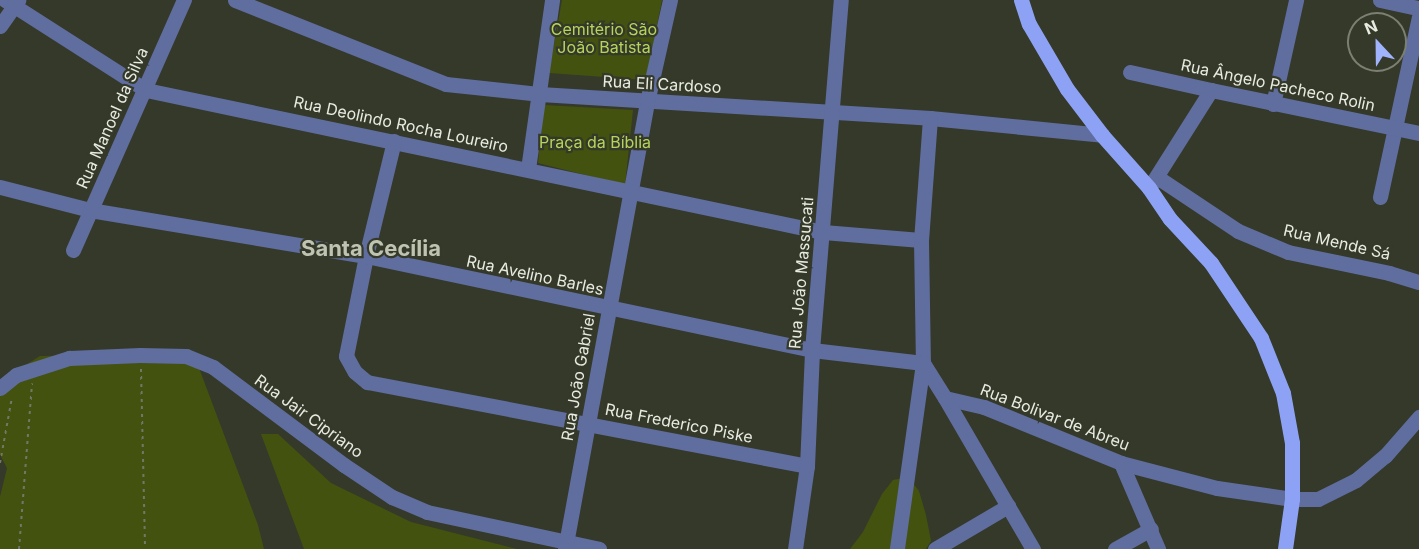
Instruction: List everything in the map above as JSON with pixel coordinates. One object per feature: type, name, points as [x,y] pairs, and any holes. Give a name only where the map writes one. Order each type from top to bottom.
[{"type":"main road","points":[[1021,0],[1029,24],[1067,88],[1102,135],[1153,183],[1170,219],[1211,263],[1261,338],[1283,393],[1292,443],[1292,500],[1285,549]]},
{"type":"street","name":"Rua Manoel da Silva","points":[[73,250],[184,0]]},
{"type":"street","name":"Rua Eli Cardoso","points":[[235,0],[446,84],[647,102],[930,118],[1102,135]]},
{"type":"street","points":[[528,169],[552,0]]},
{"type":"street","name":"Rua João Gabriel","points":[[565,546],[647,102],[669,0]]},
{"type":"street","name":"Rua João Massucati","points":[[795,549],[807,466],[812,350],[841,0]]},
{"type":"street","points":[[1273,105],[1296,0]]},
{"type":"street","points":[[1380,0],[1419,8]]},
{"type":"street","name":"Rua Deolindo Rocha Loureiro","points":[[13,2],[146,90],[823,232],[921,240]]},
{"type":"street","points":[[0,26],[13,2]]},
{"type":"street","points":[[1380,197],[1419,17]]},
{"type":"street","name":"Rua Ângelo Pacheco Rolin","points":[[1130,72],[1273,105],[1419,133]]},
{"type":"street","points":[[1153,183],[1211,90]]},
{"type":"street","points":[[897,549],[923,363],[921,240],[930,118]]},
{"type":"street","points":[[366,256],[394,141]]},
{"type":"street","name":"Rua Mende Sá","points":[[1153,183],[1238,231],[1288,252],[1389,273],[1419,282]]},
{"type":"street","name":"Rua Avelino Barles","points":[[0,187],[90,210],[366,256],[812,350],[923,363]]},
{"type":"street","name":"Rua Frederico Piske","points":[[366,256],[346,356],[354,372],[367,382],[807,466]]},
{"type":"street","name":"Rua Jair Cipriano","points":[[0,388],[16,375],[69,358],[186,356],[213,367],[344,465],[392,497],[427,512],[565,546],[599,549]]},
{"type":"street","points":[[923,363],[1034,549]]},
{"type":"street","name":"Rua Bolivar de Abreu","points":[[945,398],[984,407],[1121,463],[1217,488],[1292,500]]},
{"type":"street","points":[[1292,500],[1318,499],[1356,480],[1385,456],[1419,417]]},
{"type":"street","points":[[1121,463],[1158,549]]},
{"type":"street","points":[[935,549],[1008,506]]},
{"type":"street","points":[[1115,549],[1151,529]]},
{"type":"path","points":[[140,355],[145,549]]},
{"type":"path","points":[[19,549],[33,368]]},
{"type":"path","points":[[0,462],[16,375]]},
{"type":"green space","name":"Cemitério São João Batista","points":[[562,0],[662,0],[646,80],[549,73]]},
{"type":"green space","name":"Praça da Bíblia","points":[[544,105],[633,110],[625,185],[538,163]]},
{"type":"green space","points":[[111,355],[196,360],[258,525],[264,549],[0,549],[0,497],[7,468],[0,455],[0,381],[40,356]]},
{"type":"green space","points":[[261,434],[278,434],[331,483],[411,522],[517,549],[304,549]]},
{"type":"green space","points":[[908,477],[919,491],[926,515],[931,541],[926,549],[850,549],[863,532],[882,494],[893,480]]},
{"type":"district","name":"Santa Cecília","points":[[371,249]]}]
